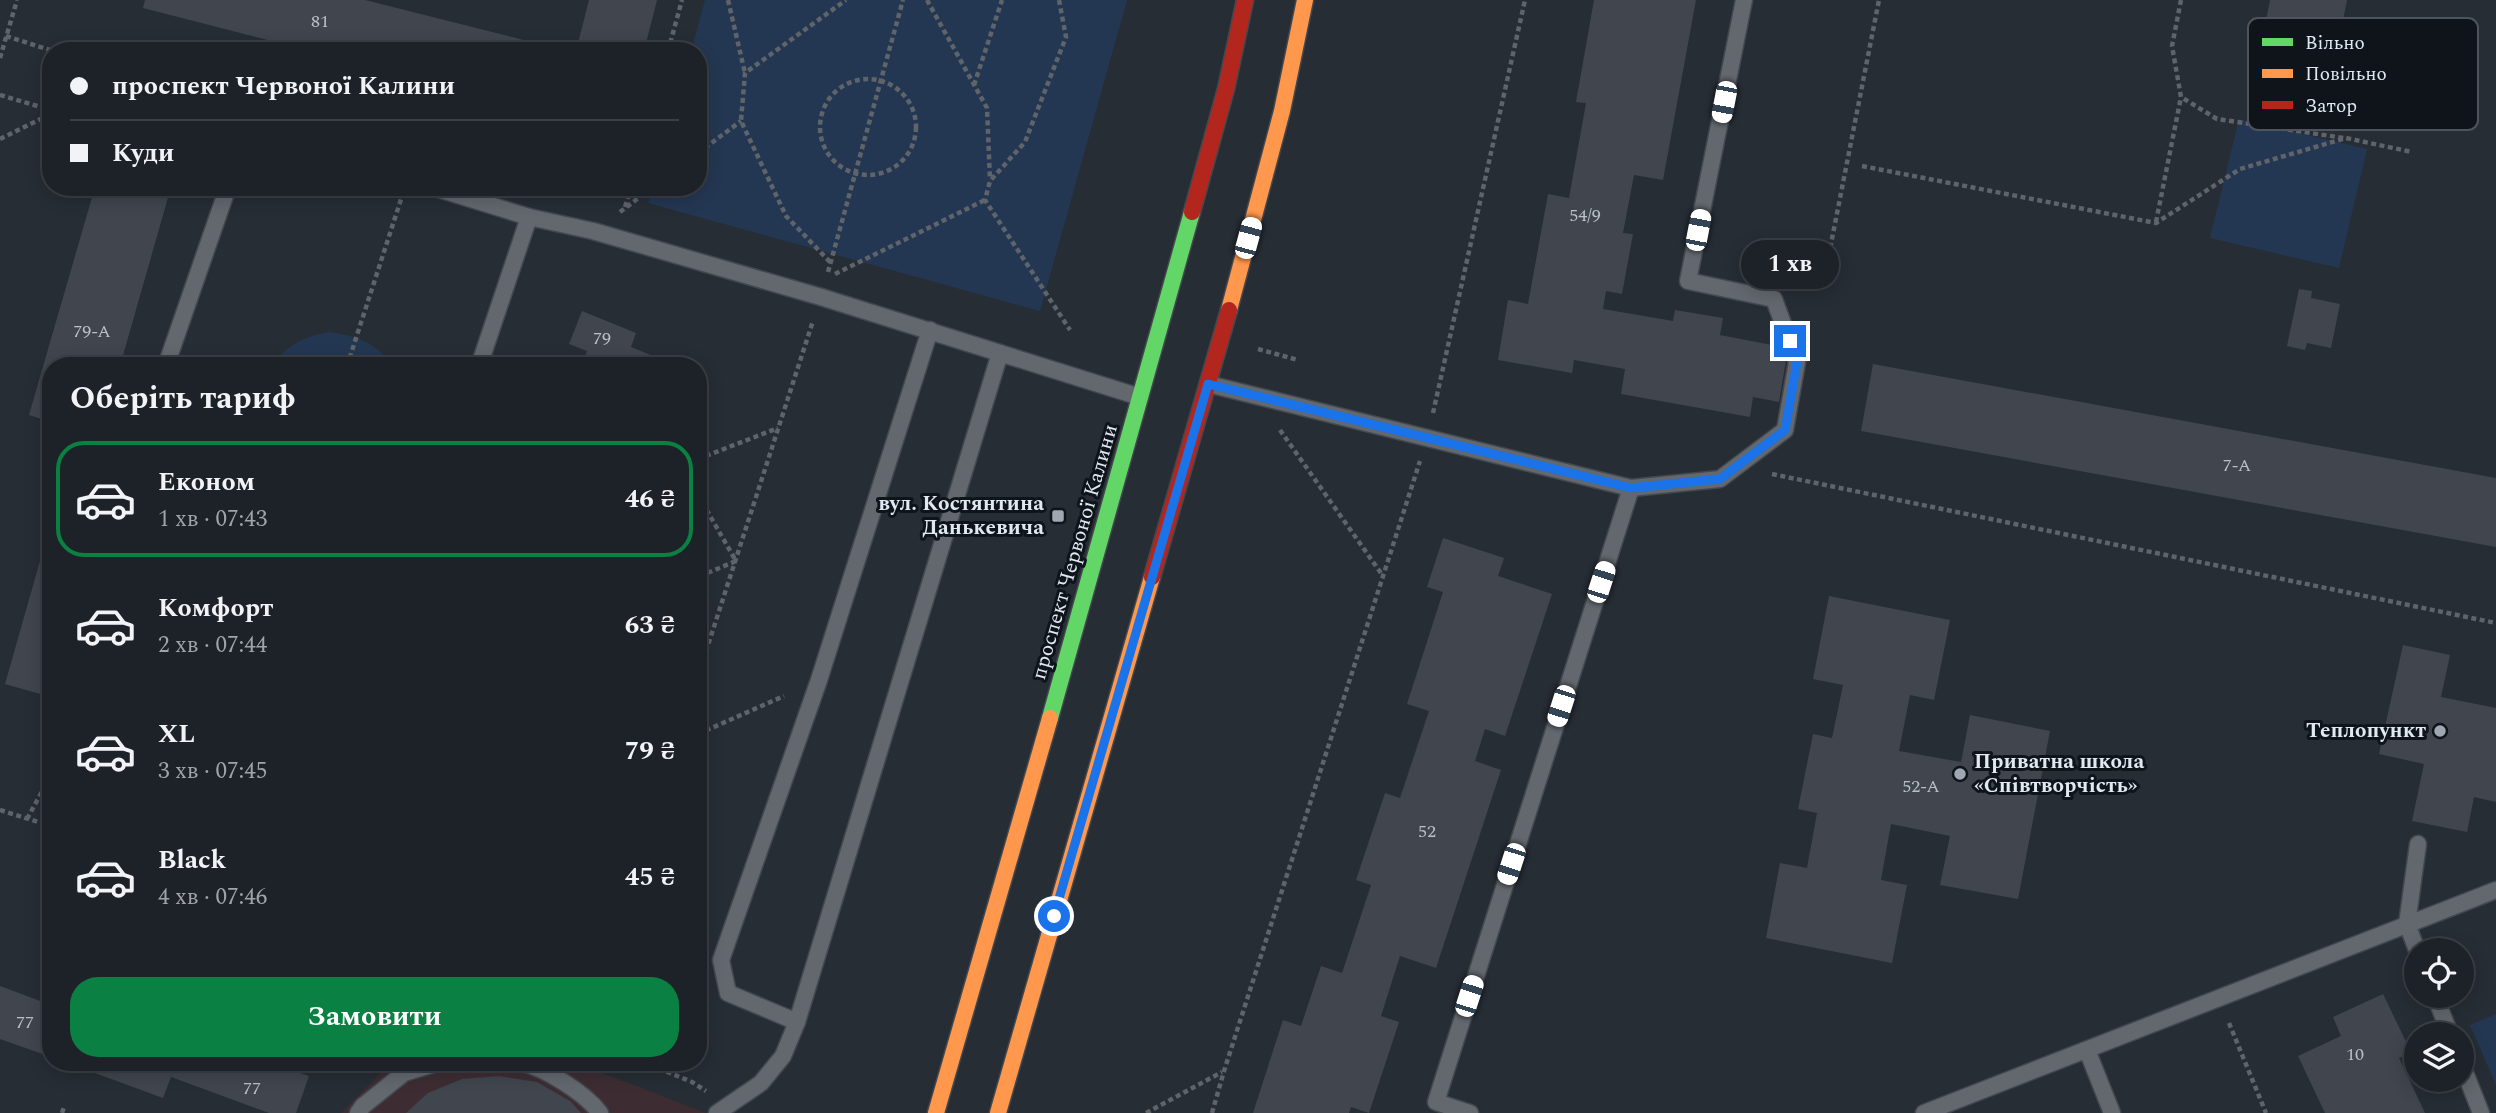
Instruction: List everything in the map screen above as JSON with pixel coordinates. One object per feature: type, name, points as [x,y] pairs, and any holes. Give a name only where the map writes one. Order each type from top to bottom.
[{"type":"main road","name":"проспект Червоної Калини","points":[[936,1113],[970,1003],[1226,89],[1245,0]]},
{"type":"main road","points":[[998,1113],[1208,384],[1282,111],[1305,0]]},
{"type":"lane","points":[[1208,384],[1631,488],[1720,479],[1785,430],[1797,362],[1774,299],[1688,281],[1744,0]]},
{"type":"lane","points":[[169,357],[225,196]]},
{"type":"lane","points":[[461,196],[821,297],[1140,397]]},
{"type":"lane","points":[[482,357],[529,217]]},
{"type":"lane","points":[[797,1022],[728,993],[721,960],[819,680],[930,330]]},
{"type":"lane","points":[[724,1109],[761,1083],[782,1056],[797,1022],[1000,354]]},
{"type":"lane","points":[[1470,1113],[1436,1102],[1631,488]]},
{"type":"lane","points":[[2412,938],[2407,924],[2418,844]]},
{"type":"lane","points":[[1924,1113],[2496,890]]},
{"type":"lane","points":[[2087,1049],[2112,1113]]},
{"type":"lane","points":[[358,1113],[404,1073],[411,1071]]},
{"type":"lane","points":[[542,1071],[592,1102],[600,1113]]},
{"type":"lane","points":[[2473,1092],[2481,1113]]},
{"type":"path","points":[[0,58],[17,0]]},
{"type":"path","points":[[670,42],[682,0]]},
{"type":"path","points":[[728,0],[744,73],[741,121],[786,216],[830,263]]},
{"type":"path","points":[[744,73],[846,0]]},
{"type":"path","points":[[903,0],[826,278],[985,200]]},
{"type":"path","points":[[928,0],[987,108],[990,181],[985,200],[1070,330]]},
{"type":"path","points":[[974,85],[1002,0]]},
{"type":"path","points":[[990,181],[1025,142],[1066,37],[1059,0]]},
{"type":"path","points":[[1212,1113],[1427,438],[1525,0]]},
{"type":"path","points":[[1774,299],[1829,254],[1879,0]]},
{"type":"path","points":[[2156,223],[2181,97],[2172,46],[2181,0]]},
{"type":"path","points":[[6,36],[42,47]]},
{"type":"path","points":[[864,79],[881,80],[894,86],[906,97],[914,110],[917,124],[915,139],[909,153],[892,168],[870,175],[855,173],[828,154],[822,139],[820,122],[825,106],[834,93],[848,83],[864,79]]},
{"type":"path","points":[[0,95],[42,109]]},
{"type":"path","points":[[2181,97],[2217,119],[2248,124]]},
{"type":"path","points":[[0,139],[42,117]]},
{"type":"path","points":[[707,146],[741,121]]},
{"type":"path","points":[[2292,130],[2412,152]]},
{"type":"path","points":[[1862,166],[2156,223],[2240,169],[2346,138]]},
{"type":"path","points":[[350,357],[402,196]]},
{"type":"path","points":[[625,208],[628,196]]},
{"type":"path","points":[[707,649],[821,297]]},
{"type":"path","points":[[1250,347],[1298,360]]},
{"type":"path","points":[[707,455],[779,427]]},
{"type":"path","points":[[1280,430],[1383,576]]},
{"type":"path","points":[[1737,466],[2496,623]]},
{"type":"path","points":[[707,511],[736,561]]},
{"type":"path","points":[[707,574],[736,561]]},
{"type":"path","points":[[707,730],[819,680]]},
{"type":"path","points":[[27,819],[42,792]]},
{"type":"path","points":[[0,810],[42,823]]},
{"type":"path","points":[[2219,998],[2266,1113]]},
{"type":"path","points":[[665,1071],[692,1082],[724,1109]]},
{"type":"path","points":[[1146,1113],[1224,1071]]},
{"type":"path","points":[[62,1113],[64,1107]]},
{"type":"shaded area","points":[[705,0],[1127,0],[1040,311],[648,203],[650,196],[707,196],[707,42],[693,42]]},
{"type":"shaded area","points":[[2239,119],[2248,121],[2248,130],[2286,130],[2367,149],[2339,268],[2210,238]]},
{"type":"shaded area","points":[[328,332],[346,335],[372,345],[385,357],[279,357],[296,343]]},
{"type":"shaded area","points":[[2496,1014],[2496,1085],[2474,1034],[2474,1023]]},
{"type":"shaded area","points":[[385,1071],[597,1071],[706,1113],[341,1113]]},
{"type":"building","points":[[145,0],[365,0],[531,42],[276,42],[143,8]]},
{"type":"building","points":[[589,0],[657,0],[646,42],[578,42]]},
{"type":"building","points":[[1594,0],[1696,0],[1663,180],[1634,175],[1623,233],[1633,234],[1622,294],[1606,291],[1603,309],[1673,321],[1675,310],[1723,318],[1720,335],[1788,348],[1779,402],[1753,397],[1750,417],[1621,394],[1625,369],[1574,360],[1572,373],[1498,360],[1508,300],[1528,304],[1548,194],[1569,198],[1586,103],[1576,102]]},
{"type":"building","points":[[2270,0],[2347,0],[2343,18],[2266,18]]},
{"type":"building","points":[[92,196],[168,196],[123,357],[46,357]]},
{"type":"building","points":[[2299,289],[2312,291],[2311,298],[2340,304],[2331,348],[2307,343],[2305,350],[2287,346]]},
{"type":"building","points":[[582,311],[636,333],[631,347],[656,357],[585,357],[587,351],[569,344]]},
{"type":"building","points":[[1873,364],[2496,478],[2496,547],[1861,431]]},
{"type":"building","points":[[42,370],[42,419],[29,415]]},
{"type":"building","points":[[1443,538],[1504,558],[1498,576],[1552,594],[1505,736],[1485,729],[1475,761],[1501,770],[1436,968],[1400,956],[1381,1016],[1399,1022],[1369,1113],[1351,1107],[1349,1113],[1253,1113],[1283,1020],[1301,1026],[1321,966],[1342,973],[1371,885],[1356,880],[1385,793],[1400,798],[1429,711],[1407,704],[1443,592],[1427,587]]},
{"type":"building","points":[[42,554],[42,694],[5,684]]},
{"type":"building","points":[[1829,596],[1950,620],[1934,700],[1910,695],[1899,751],[1961,762],[1970,715],[2050,731],[2018,899],[1940,885],[1950,836],[1891,824],[1881,880],[1907,885],[1892,963],[1766,938],[1780,863],[1807,868],[1817,813],[1798,809],[1813,734],[1832,738],[1843,685],[1813,679]]},
{"type":"building","name":"Теплопункт","points":[[2403,645],[2450,655],[2441,697],[2496,708],[2496,802],[2474,797],[2467,832],[2412,821],[2424,764],[2379,754]]},
{"type":"building","points":[[0,986],[42,1002],[42,1054],[0,1039]]},
{"type":"building","points":[[2383,994],[2404,1038],[2404,1056],[2399,1058],[2404,1069],[2404,1092],[2415,1092],[2425,1113],[2325,1113],[2298,1056],[2341,1036],[2333,1017]]},
{"type":"building","points":[[90,1071],[294,1071],[309,1076],[296,1113],[269,1113],[171,1077],[163,1098]]},
{"type":"building","points":[[499,1076],[537,1082],[570,1101],[581,1113],[406,1113],[428,1093],[462,1079]]},
{"type":"traffic: fast","points":[[1050,718],[1192,212]]},
{"type":"traffic: slow","points":[[1229,310],[1282,111],[1305,0]]},
{"type":"traffic: slow","points":[[998,1113],[1152,577]]},
{"type":"traffic: slow","points":[[936,1113],[1050,718]]},
{"type":"traffic: jam","points":[[1192,212],[1226,89],[1245,0]]},
{"type":"traffic: jam","points":[[1152,577],[1229,310]]},
{"type":"place","name":"вул. Костянтина Данькевича","points":[[1058,516]]},
{"type":"place","name":"Теплопункт","points":[[2440,731]]},
{"type":"place","name":"Приватна школа «Співтворчість»","points":[[1960,774]]},
{"type":"route","points":[[1054,916],[1208,384],[1631,488],[1720,479],[1785,430],[1797,362],[1790,341]]}]
